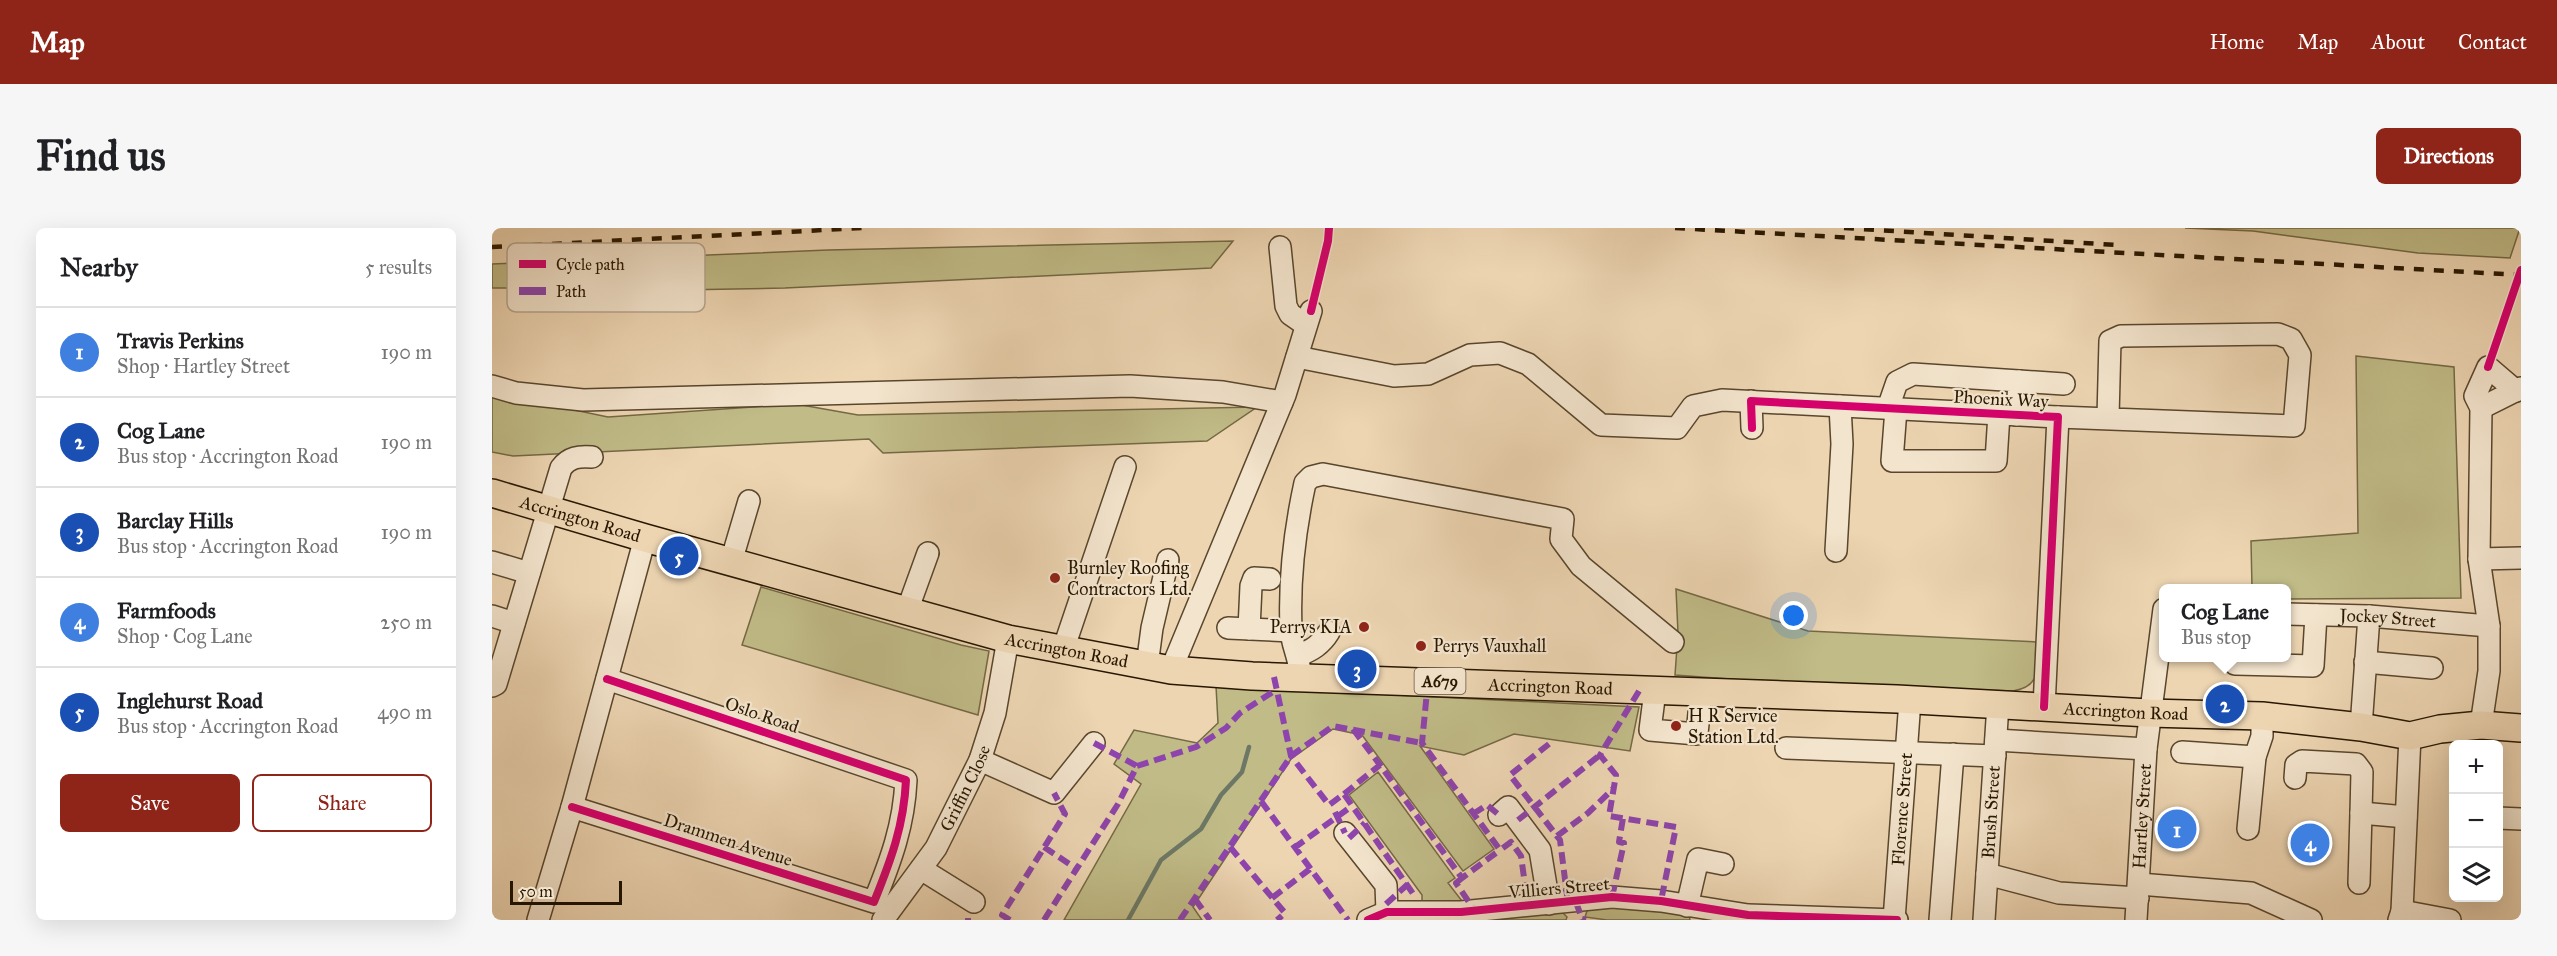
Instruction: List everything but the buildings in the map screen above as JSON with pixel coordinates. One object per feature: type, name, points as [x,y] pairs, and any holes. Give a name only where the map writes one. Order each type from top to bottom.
[{"type":"main road","name":"Accrington Road","points":[[492,493],[1008,639],[1159,668],[1299,667],[1653,710],[1701,693],[1910,699],[2149,713],[2262,716],[2361,727],[2410,736],[2440,729],[2481,725],[2521,728]]},
{"type":"street","points":[[1159,668],[1282,402],[1297,357],[1308,318],[1298,322],[1286,306],[1280,248]]},
{"type":"street","points":[[2058,417],[2108,417],[2294,426],[2301,355],[2291,339],[2278,334],[2121,336],[2110,341],[2108,417]]},
{"type":"street","name":"Phoenix Way","points":[[1297,357],[1395,376],[1428,374],[1470,355],[1500,353],[1528,364],[1601,425],[1677,428],[1694,406],[1722,400],[2058,417],[2044,707]]},
{"type":"street","points":[[2481,408],[2516,396],[2488,367],[2475,396],[2481,408],[2479,559],[2489,626],[2488,671],[2481,725]]},
{"type":"street","points":[[2019,381],[1996,461],[1892,461],[1892,408],[1897,382],[1914,374],[2019,381],[2064,384]]},
{"type":"street","points":[[492,386],[516,393],[583,400],[1130,386],[1222,392],[1282,402]]},
{"type":"street","points":[[1750,401],[1752,428]]},
{"type":"street","points":[[1836,551],[1842,444],[1840,406]]},
{"type":"street","points":[[492,686],[496,684],[561,468],[574,458],[592,457]]},
{"type":"street","points":[[1063,650],[1125,467]]},
{"type":"street","points":[[1299,667],[1292,644],[1291,631],[1295,548],[1305,483],[1311,477],[1323,474],[1563,519],[1561,539],[1581,566],[1673,642]]},
{"type":"street","points":[[731,562],[749,501]]},
{"type":"street","points":[[538,920],[572,807],[645,538]]},
{"type":"street","points":[[907,611],[928,554]]},
{"type":"street","points":[[2479,559],[2521,558]]},
{"type":"street","points":[[1159,668],[1152,628],[1168,560]]},
{"type":"street","points":[[492,562],[529,573]]},
{"type":"street","points":[[1249,629],[1251,586],[1254,578],[1270,579]]},
{"type":"street","name":"Jockey Street","points":[[2291,614],[2369,616],[2489,626]]},
{"type":"street","points":[[2235,662],[2235,664],[2313,666],[2316,615]]},
{"type":"street","points":[[492,616],[514,623]]},
{"type":"street","points":[[2361,727],[2369,616]]},
{"type":"street","points":[[1228,628],[1291,631]]},
{"type":"street","points":[[1299,667],[1322,643],[1329,632]]},
{"type":"street","name":"Griffin Close","points":[[879,911],[921,869],[936,848],[980,760],[995,713],[1008,639]]},
{"type":"street","name":"Hartley Street","points":[[2136,920],[2146,749],[2159,639]]},
{"type":"street","points":[[2366,662],[2432,668]]},
{"type":"street","name":"Oslo Road","points":[[607,679],[906,780],[904,811],[879,911]]},
{"type":"street","points":[[1653,710],[1698,724],[1701,693]]},
{"type":"street","name":"Florence Street","points":[[1895,920],[1910,699]]},
{"type":"street","name":"Brush Street","points":[[1984,920],[1998,704]]},
{"type":"street","points":[[2248,829],[2255,757],[2262,736],[2262,716]]},
{"type":"street","points":[[2410,736],[2401,915],[2450,920]]},
{"type":"street","points":[[980,760],[1054,793],[1094,743]]},
{"type":"street","points":[[1786,748],[1953,754],[1996,748],[2146,749]]},
{"type":"street","points":[[2182,752],[2255,757]]},
{"type":"street","points":[[1940,920],[1953,754]]},
{"type":"street","points":[[2295,778],[2296,765],[2302,761],[2356,764],[2361,768],[2359,883]]},
{"type":"street","name":"Drammen Avenue","points":[[572,807],[879,911]]},
{"type":"street","points":[[1499,815],[1508,807],[1540,850],[1549,904]]},
{"type":"street","points":[[2361,813],[2406,817]]},
{"type":"street","points":[[2503,818],[2521,819]]},
{"type":"street","name":"Villiers Street","points":[[1345,833],[1386,885],[1377,916],[1461,912],[1612,897],[1661,901],[1748,915],[1895,920]]},
{"type":"street","points":[[1687,906],[1698,859],[1723,864]]},
{"type":"street","points":[[921,869],[974,902]]},
{"type":"street","points":[[1987,874],[2059,893],[2139,891],[2251,893],[2311,920]]},
{"type":"shaded area","points":[[2185,228],[2520,228],[2510,258],[2418,253],[2253,231]]},
{"type":"shaded area","points":[[1233,241],[1211,268],[785,288],[705,289],[705,255],[828,250]]},
{"type":"shaded area","points":[[507,263],[507,288],[492,288],[492,264]]},
{"type":"shaded area","points":[[2356,356],[2454,367],[2461,598],[2291,599],[2291,584],[2252,584],[2251,541],[2358,533]]},
{"type":"shaded area","points":[[492,393],[608,417],[796,404],[858,415],[1257,407],[1207,441],[883,453],[869,439],[513,456],[492,452]]},
{"type":"shaded area","points":[[761,587],[989,651],[978,715],[742,645]]},
{"type":"shaded area","points":[[1676,589],[1808,631],[2038,642],[2038,667],[2034,680],[2029,685],[2013,691],[1782,683],[1675,675],[1678,633]]},
{"type":"shaded area","points":[[1216,686],[1639,707],[1630,751],[1514,734],[1464,755],[1420,746],[1494,849],[1463,871],[1362,735],[1333,729],[1291,759],[1193,907],[1202,920],[1064,920],[1141,784],[1114,764],[1134,730],[1197,743],[1218,723]]},
{"type":"shaded area","points":[[1378,772],[1455,878],[1448,883],[1462,901],[1422,902],[1422,895],[1349,795]]},
{"type":"shaded area","points":[[1641,907],[1689,915],[1690,920],[1607,920],[1585,917],[1588,908]]},
{"type":"shaded area","points":[[1562,912],[1567,917],[1566,920],[1492,920]]},
{"type":"waterway","points":[[1128,920],[1161,860],[1201,829],[1221,795],[1242,772],[1249,747]]},
{"type":"railway","points":[[570,243],[863,228]]},
{"type":"railway","points":[[1675,228],[2521,275]]},
{"type":"railway","points":[[1844,228],[2117,245]]},
{"type":"railway","points":[[492,247],[507,246]]},
{"type":"marked path","points":[[1274,677],[1291,756],[1329,805],[1344,794],[1416,898]]},
{"type":"marked path","points":[[1428,681],[1422,743],[1500,850],[1511,842],[1521,856],[1528,906]]},
{"type":"marked path","points":[[1044,920],[1118,804],[1137,766],[1196,747],[1226,728],[1240,713],[1276,690]]},
{"type":"marked path","points":[[1639,691],[1600,755],[1616,775],[1609,816],[1676,827],[1661,901]]},
{"type":"marked path","points":[[1180,920],[1291,756],[1333,726],[1422,743]]},
{"type":"marked path","points":[[1353,729],[1380,765]]},
{"type":"marked path","points":[[1094,743],[1137,766]]},
{"type":"marked path","points":[[1549,744],[1510,775],[1560,840],[1568,903]]},
{"type":"marked path","points":[[1518,820],[1600,755]]},
{"type":"marked path","points":[[1344,794],[1380,765],[1462,878],[1500,850]]},
{"type":"marked path","points":[[1557,836],[1588,813],[1613,789]]},
{"type":"marked path","points":[[1010,920],[1002,915],[1065,814],[1054,793]]},
{"type":"marked path","points":[[1261,801],[1348,920]]},
{"type":"marked path","points":[[1473,814],[1487,805],[1499,815]]},
{"type":"marked path","points":[[1294,848],[1352,806]]},
{"type":"marked path","points":[[1335,812],[1345,833]]},
{"type":"marked path","points":[[1612,897],[1624,843],[1619,842],[1623,818]]},
{"type":"marked path","points":[[1349,838],[1365,823]]},
{"type":"marked path","points":[[1044,847],[1077,869]]},
{"type":"marked path","points":[[1230,847],[1285,913],[1277,920]]},
{"type":"marked path","points":[[1272,898],[1310,869]]},
{"type":"marked path","points":[[1462,878],[1456,883],[1475,911]]},
{"type":"marked path","points":[[1386,904],[1408,884]]},
{"type":"marked path","points":[[1195,899],[1210,920]]},
{"type":"marked path","points":[[1576,902],[1582,919],[1586,920]]},
{"type":"cycle path","points":[[1311,311],[1329,228]]},
{"type":"cycle path","points":[[2488,367],[2521,270]]},
{"type":"cycle path","points":[[1752,428],[1751,401],[2058,417],[2044,707]]},
{"type":"cycle path","points":[[572,807],[874,902],[896,842],[903,812],[906,780],[607,679]]},
{"type":"cycle path","points":[[1368,920],[1387,912],[1461,912],[1612,897],[1661,901],[1748,915],[1897,920]]},
{"type":"place","name":"Inglehurst Road","points":[[679,556]]},
{"type":"place","name":"Burnley Roofing Contractors Ltd.","points":[[1055,578]]},
{"type":"place","name":"Perrys KIA","points":[[1364,627]]},
{"type":"place","name":"Perrys Vauxhall","points":[[1421,646]]},
{"type":"place","name":"Barclay Hills","points":[[1357,669]]},
{"type":"place","name":"Cog Lane","points":[[2225,704]]},
{"type":"place","name":"H R Service Station Ltd.","points":[[1676,726]]},
{"type":"place","name":"Travis Perkins","points":[[2177,829]]},
{"type":"place","name":"Farmfoods","points":[[2310,843]]}]
